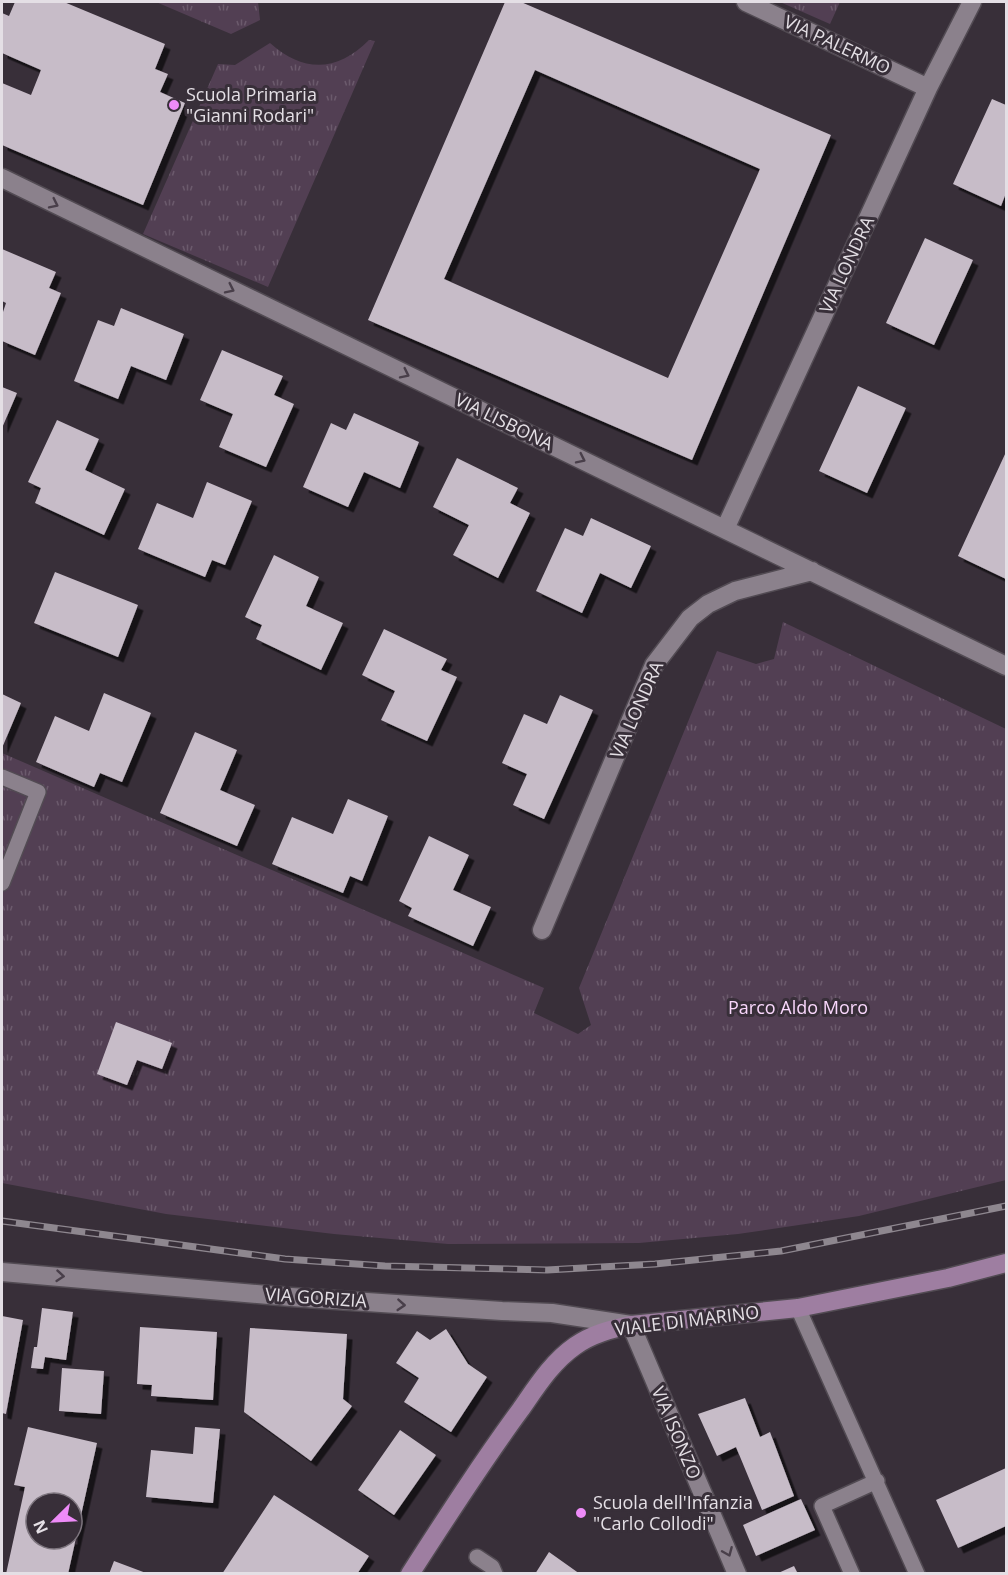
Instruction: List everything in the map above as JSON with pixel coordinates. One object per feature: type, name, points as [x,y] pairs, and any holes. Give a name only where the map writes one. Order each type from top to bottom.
[{"type":"street","name":"VIA PALERMO","points":[[746,2],[928,88]]},
{"type":"street","name":"VIA LONDRA","points":[[725,529],[928,88],[972,2]]},
{"type":"street","name":"VIA LISBONA","points":[[2,178],[1006,666]]},
{"type":"street","name":"VIA LONDRA","points":[[542,930],[654,665],[690,618],[708,604],[735,591],[812,571]]},
{"type":"street","name":"VIALE DI MARINO","points":[[410,1574],[485,1460],[548,1371],[582,1342],[606,1331],[631,1325],[798,1308],[948,1278],[1006,1263]]},
{"type":"street","name":"VIA GORIZIA","points":[[2,1272],[303,1298],[502,1311],[552,1312],[631,1325]]},
{"type":"street","name":"VIA ISONZO","points":[[631,1325],[737,1574]]},
{"type":"lane","points":[[2,777],[38,792],[6,861],[2,883]]},
{"type":"lane","points":[[798,1308],[917,1574]]},
{"type":"lane","points":[[852,1574],[822,1506],[877,1481]]},
{"type":"lane","points":[[477,1557],[492,1567],[495,1574]]},
{"type":"green space","points":[[156,2],[258,2],[260,20],[231,34]]},
{"type":"green space","points":[[780,2],[840,2],[830,24]]},
{"type":"green space","points":[[369,40],[375,41],[268,287],[143,234],[218,64],[235,65],[270,43],[295,60],[320,65],[333,63],[357,51]]},
{"type":"green space","name":"Parco Aldo Moro","points":[[783,622],[1006,729],[1006,1180],[859,1216],[738,1234],[639,1243],[448,1244],[334,1234],[166,1214],[2,1183],[2,753],[544,988],[534,1013],[578,1034],[591,1025],[579,988],[717,651],[756,664],[774,659]]},
{"type":"building","points":[[15,2],[64,2],[165,44],[155,69],[168,74],[160,92],[185,103],[143,205],[2,145],[2,83],[31,95],[41,70],[2,53],[2,13],[9,16]]},
{"type":"building","points":[[505,2],[521,2],[831,135],[692,460],[368,320]],"holes":[[[535,70],[760,169],[668,378],[444,279]]]},
{"type":"building","points":[[992,99],[1006,105],[1006,193],[1001,206],[953,184]]},
{"type":"building","points":[[925,238],[973,260],[934,345],[886,323]]},
{"type":"building","points":[[2,249],[56,272],[49,288],[61,293],[35,355],[2,341],[2,315],[6,303],[2,301]]},
{"type":"building","points":[[121,308],[184,334],[166,380],[131,366],[118,399],[74,381],[98,320],[114,326]]},
{"type":"building","points":[[222,350],[283,376],[274,395],[294,404],[266,467],[219,447],[233,414],[200,400]]},
{"type":"building","points":[[858,386],[906,408],[867,493],[819,471]]},
{"type":"building","points":[[2,387],[17,393],[2,428]]},
{"type":"building","points":[[354,413],[419,442],[400,488],[364,472],[348,507],[303,487],[331,423],[346,430]]},
{"type":"building","points":[[57,420],[99,439],[85,470],[125,489],[104,535],[35,503],[41,488],[28,482]]},
{"type":"building","points":[[1006,452],[1006,579],[958,556]]},
{"type":"building","points":[[457,458],[518,488],[510,503],[530,513],[498,578],[453,555],[469,525],[433,507]]},
{"type":"building","points":[[207,482],[252,501],[225,565],[212,560],[205,577],[138,549],[157,503],[193,518]]},
{"type":"building","points":[[591,518],[651,546],[631,588],[600,573],[582,613],[536,591],[565,528],[583,536]]},
{"type":"building","points":[[274,555],[319,577],[306,606],[343,623],[321,670],[256,639],[262,625],[245,617]]},
{"type":"building","points":[[55,572],[138,605],[118,657],[34,623]]},
{"type":"building","points":[[384,629],[447,659],[441,670],[457,677],[427,741],[381,720],[395,691],[362,675]]},
{"type":"building","points":[[104,693],[151,713],[122,782],[100,773],[94,787],[36,762],[55,716],[89,731]]},
{"type":"building","points":[[2,694],[21,703],[2,748]]},
{"type":"building","points":[[560,695],[593,710],[544,819],[513,805],[527,774],[502,763],[524,714],[547,724]]},
{"type":"building","points":[[195,732],[237,750],[220,790],[255,805],[237,846],[160,813]]},
{"type":"building","points":[[348,799],[388,816],[362,881],[350,876],[343,893],[272,864],[292,817],[333,834]]},
{"type":"building","points":[[429,836],[469,855],[453,890],[491,907],[473,946],[408,916],[412,908],[399,901]]},
{"type":"building","points":[[116,1022],[172,1043],[162,1069],[137,1060],[127,1085],[97,1074]]},
{"type":"building","points":[[42,1308],[73,1312],[66,1360],[45,1357],[43,1369],[31,1368],[34,1347],[37,1347]]},
{"type":"building","points":[[2,1316],[23,1320],[6,1414],[2,1413]]},
{"type":"building","points":[[140,1327],[217,1332],[213,1400],[151,1396],[152,1385],[137,1384]]},
{"type":"building","points":[[250,1328],[347,1334],[343,1399],[352,1406],[311,1461],[244,1412]]},
{"type":"building","points":[[446,1329],[468,1364],[487,1377],[451,1432],[404,1402],[419,1378],[396,1363],[417,1331],[430,1340]]},
{"type":"building","points":[[62,1368],[104,1371],[101,1414],[59,1411]]},
{"type":"building","points":[[745,1398],[760,1437],[770,1432],[794,1496],[762,1510],[736,1447],[717,1456],[698,1414]]},
{"type":"building","points":[[28,1427],[97,1443],[84,1502],[84,1491],[24,1491],[25,1487],[14,1485]]},
{"type":"building","points":[[195,1427],[220,1429],[213,1503],[146,1497],[151,1450],[193,1454]]},
{"type":"building","points":[[400,1430],[436,1455],[394,1515],[358,1490]]},
{"type":"building","points":[[1006,1468],[1006,1526],[958,1548],[936,1500]]},
{"type":"building","points":[[24,1492],[24,1551],[73,1551],[68,1574],[6,1574]]},
{"type":"building","points":[[274,1495],[369,1556],[357,1574],[222,1574]]},
{"type":"building","points":[[801,1499],[815,1530],[756,1556],[743,1525]]},
{"type":"building","points":[[549,1552],[580,1574],[535,1574]]},
{"type":"building","points":[[114,1561],[146,1573],[146,1574],[109,1574]]},
{"type":"building","points":[[794,1566],[798,1574],[776,1574]]},
{"type":"railway","points":[[2,1221],[285,1259],[385,1266],[547,1270],[655,1264],[781,1251],[1006,1206]]},
{"type":"place","name":"Scuola Primaria \"Gianni Rodari\"","points":[[174,105]]},
{"type":"place","name":"Scuola dell'Infanzia \"Carlo Collodi\"","points":[[581,1513]]}]
